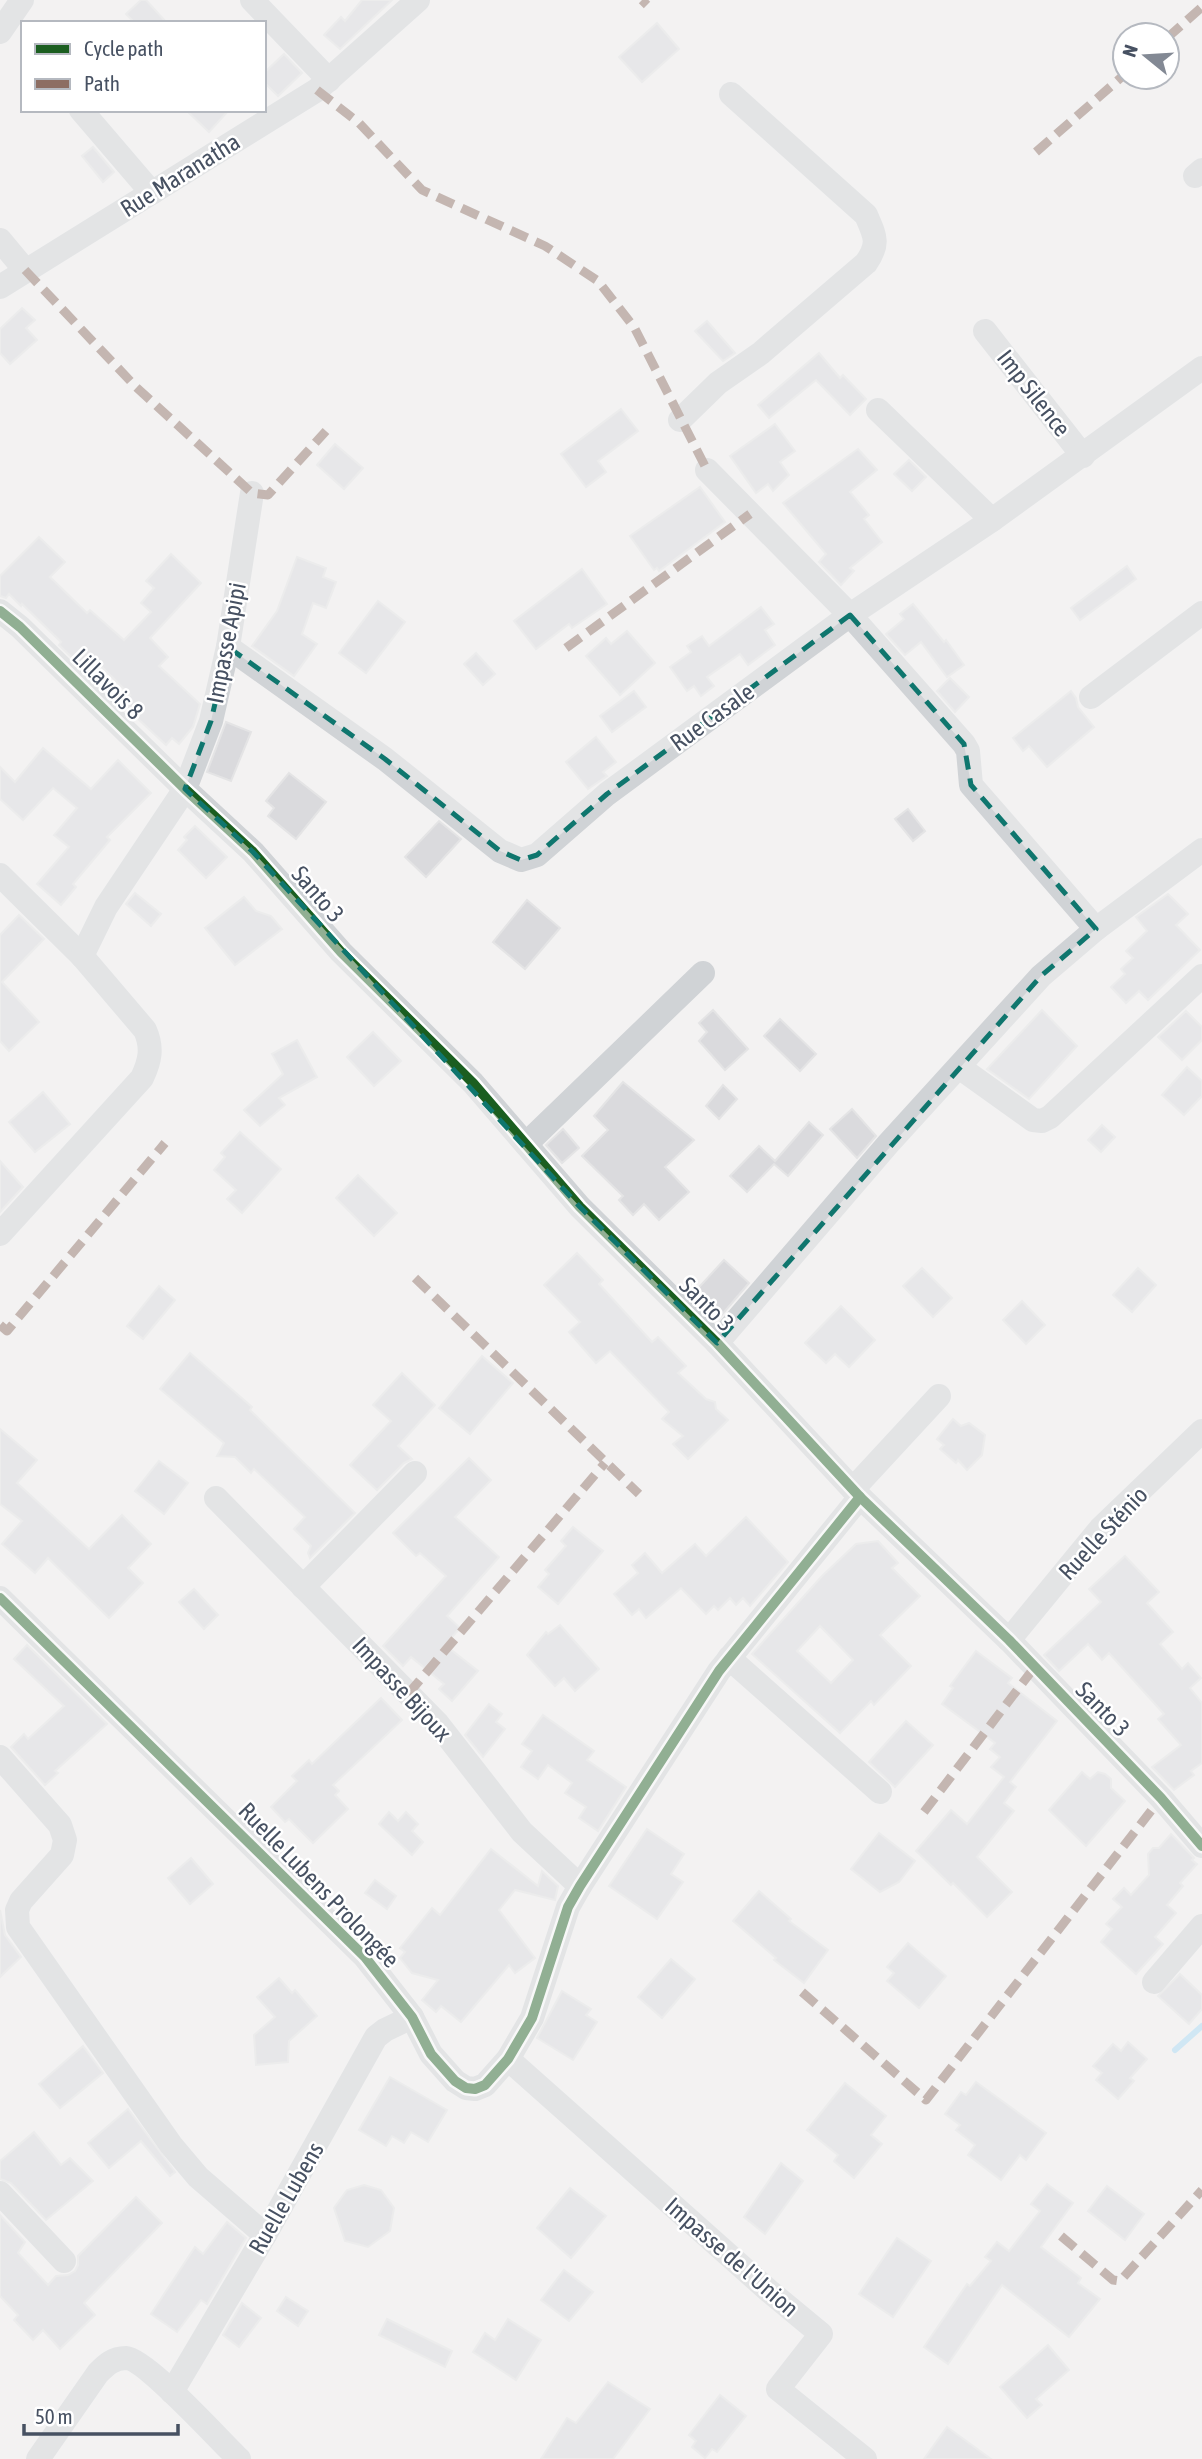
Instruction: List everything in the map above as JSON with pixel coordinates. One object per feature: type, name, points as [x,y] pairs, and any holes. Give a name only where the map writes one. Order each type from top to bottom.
[{"type":"street","points":[[10,33],[22,0]]},
{"type":"street","points":[[252,0],[329,80]]},
{"type":"street","name":"Rue Maranatha","points":[[0,286],[317,90],[418,0]]},
{"type":"street","points":[[680,420],[718,383],[761,353],[866,263],[875,251],[874,233],[866,215],[731,94]]},
{"type":"street","points":[[83,112],[152,193]]},
{"type":"street","points":[[0,240],[25,270]]},
{"type":"street","name":"Imp Silence","points":[[985,331],[1083,456]]},
{"type":"street","name":"Rue Casale","points":[[228,647],[385,759],[500,851],[521,860],[537,855],[607,794],[850,615],[1200,375]]},
{"type":"street","points":[[878,410],[992,520]]},
{"type":"street","points":[[708,470],[850,615],[964,744],[968,751],[971,785],[1096,929]]},
{"type":"street","name":"Impasse Apipi","points":[[82,956],[106,906],[184,789],[211,721],[228,647],[252,493]]},
{"type":"street","name":"Lillavois 8","points":[[0,611],[29,636],[184,789]]},
{"type":"street","points":[[1091,696],[1202,613]]},
{"type":"street","name":"Santo 3","points":[[184,789],[253,852],[341,952],[473,1083],[580,1207],[717,1343],[857,1493],[1009,1640],[1161,1798],[1202,1846]]},
{"type":"street","points":[[717,1343],[888,1144],[1041,976],[1096,929],[1202,850]]},
{"type":"street","points":[[0,875],[82,956],[145,1030],[151,1043],[149,1062],[142,1078],[0,1234]]},
{"type":"street","points":[[526,1144],[703,973]]},
{"type":"street","points":[[959,1067],[1033,1120],[1042,1121],[1050,1117],[1202,976]]},
{"type":"street","name":"Ruelle Lubens Prolongée","points":[[0,1598],[365,1957],[412,2017],[431,2054],[455,2081],[466,2088],[475,2089],[485,2085],[508,2059],[532,2018],[568,1907],[729,1658],[857,1493],[939,1396]]},
{"type":"street","name":"Ruelle Sténio","points":[[1009,1640],[1100,1529],[1202,1431]]},
{"type":"street","points":[[303,1587],[415,1474]]},
{"type":"street","name":"Impasse Bijoux","points":[[216,1498],[438,1724],[522,1832],[580,1886]]},
{"type":"street","points":[[729,1658],[880,1792]]},
{"type":"street","points":[[0,1757],[60,1825],[65,1840],[62,1855],[21,1901],[17,1910],[18,1927],[171,2145],[198,2177],[265,2235]]},
{"type":"street","points":[[1154,1982],[1202,1926]]},
{"type":"street","name":"Ruelle Lubens","points":[[172,2392],[265,2235],[376,2037],[412,2017]]},
{"type":"street","name":"Impasse de l'Union","points":[[508,2059],[821,2334],[778,2389],[865,2459]]},
{"type":"street","points":[[0,2193],[64,2261]]},
{"type":"street","points":[[38,2459],[98,2372],[110,2361],[127,2358],[139,2364],[172,2392],[239,2459]]},
{"type":"highlighted area","points":[[850,615],[964,744],[971,785],[1096,929],[1041,976],[717,1343],[580,1207],[253,852],[185,789],[211,721],[228,647],[385,759],[500,851],[521,860],[537,855],[607,794]]},
{"type":"building","points":[[141,0],[146,0],[165,21],[133,21],[126,14]]},
{"type":"building","points":[[362,0],[392,0],[340,49],[324,35],[341,17],[345,21]]},
{"type":"building","points":[[657,23],[679,49],[642,82],[619,57]]},
{"type":"building","points":[[284,54],[302,73],[278,96],[266,84],[266,71]]},
{"type":"building","points":[[188,112],[227,112],[209,132]]},
{"type":"building","points":[[93,147],[114,172],[103,182],[82,156]]},
{"type":"building","points":[[22,308],[35,320],[26,328],[37,340],[10,364],[0,353],[0,329]]},
{"type":"building","points":[[707,321],[735,353],[723,361],[695,331]]},
{"type":"building","points":[[819,353],[840,378],[843,375],[866,399],[850,415],[816,380],[769,418],[758,405]]},
{"type":"building","points":[[621,409],[638,431],[598,461],[606,472],[586,487],[561,454]]},
{"type":"building","points":[[775,424],[795,451],[780,462],[789,475],[773,491],[768,484],[756,493],[730,456]]},
{"type":"building","points":[[335,444],[363,468],[344,489],[317,465]]},
{"type":"building","points":[[858,449],[877,470],[850,492],[869,515],[864,519],[882,542],[850,568],[854,571],[841,585],[819,562],[826,554],[783,503]]},
{"type":"building","points":[[909,460],[926,477],[912,491],[894,474]]},
{"type":"building","points":[[700,487],[725,522],[659,571],[657,568],[654,570],[630,536]]},
{"type":"building","points":[[39,537],[65,562],[50,577],[87,613],[90,610],[124,640],[151,612],[141,603],[154,588],[146,581],[171,554],[201,583],[150,638],[168,657],[159,666],[200,704],[193,727],[179,744],[172,738],[166,745],[121,703],[130,695],[93,658],[84,669],[22,604],[21,606],[9,594],[6,598],[0,596],[0,576]]},
{"type":"building","points":[[297,557],[326,568],[323,577],[336,582],[326,608],[313,603],[302,634],[317,644],[294,676],[252,646],[277,611]]},
{"type":"building","points":[[1127,566],[1136,579],[1080,620],[1071,608]]},
{"type":"building","points":[[582,569],[607,604],[572,628],[569,624],[536,649],[514,621]]},
{"type":"building","points":[[378,601],[405,622],[366,673],[339,653]]},
{"type":"building","points":[[913,604],[944,642],[946,640],[964,665],[947,677],[921,642],[905,655],[886,634],[904,619],[900,614]]},
{"type":"building","points":[[761,607],[774,624],[765,630],[775,645],[748,665],[740,654],[707,677],[714,686],[701,696],[694,686],[687,691],[670,667],[691,652],[687,646],[702,636],[709,646]]},
{"type":"building","points":[[627,631],[655,663],[620,695],[586,656],[606,638],[611,644]]},
{"type":"building","points":[[476,653],[495,674],[483,685],[464,664]]},
{"type":"building","points":[[950,678],[969,697],[955,712],[937,691]]},
{"type":"building","points":[[634,691],[646,707],[612,732],[600,716]]},
{"type":"building","points":[[1071,691],[1078,707],[1094,727],[1047,767],[1029,746],[1023,751],[1013,738]]},
{"type":"building","points":[[226,722],[251,732],[231,781],[207,772]]},
{"type":"building","points":[[596,737],[616,762],[603,772],[607,776],[588,789],[566,762]]},
{"type":"building","points":[[43,748],[91,789],[118,760],[151,793],[107,837],[110,840],[73,884],[76,887],[61,905],[37,884],[69,847],[54,835],[77,808],[53,788],[23,820],[0,799],[0,767],[15,782]]},
{"type":"building","points":[[289,773],[326,802],[296,839],[268,816],[274,808],[266,801]]},
{"type":"building","points":[[908,809],[925,831],[913,841],[895,819]]},
{"type":"building","points":[[439,821],[461,839],[426,877],[405,857]]},
{"type":"building","points":[[195,826],[227,857],[206,878],[178,850],[187,840],[184,837]]},
{"type":"building","points":[[135,893],[161,914],[151,926],[126,904]]},
{"type":"building","points":[[1168,894],[1188,914],[1176,925],[1200,950],[1148,1000],[1139,991],[1126,1003],[1111,987],[1125,974],[1121,969],[1133,958],[1126,951],[1147,931],[1136,917]]},
{"type":"building","points":[[244,897],[256,911],[271,916],[282,929],[235,965],[205,928]]},
{"type":"building","points":[[527,900],[560,928],[525,969],[493,942]]},
{"type":"building","points":[[19,915],[44,939],[2,982],[39,1022],[9,1051],[0,1041],[0,935]]},
{"type":"building","points":[[713,1010],[748,1049],[725,1070],[699,1041],[707,1032],[699,1023]]},
{"type":"building","points":[[1042,1010],[1077,1046],[1029,1099],[987,1069]]},
{"type":"building","points":[[1186,1011],[1202,1027],[1202,1040],[1182,1060],[1158,1037]]},
{"type":"building","points":[[780,1019],[816,1054],[800,1071],[764,1036]]},
{"type":"building","points":[[373,1032],[401,1061],[374,1086],[347,1057]]},
{"type":"building","points":[[297,1040],[317,1077],[279,1098],[285,1105],[260,1126],[244,1110],[283,1074],[272,1054]]},
{"type":"building","points":[[1187,1067],[1202,1081],[1202,1096],[1184,1115],[1162,1095]]},
{"type":"building","points":[[623,1082],[694,1140],[665,1167],[689,1192],[659,1220],[644,1204],[633,1215],[619,1200],[623,1196],[582,1156],[608,1130],[594,1116]]},
{"type":"building","points":[[723,1085],[737,1099],[719,1119],[706,1106]]},
{"type":"building","points":[[43,1092],[70,1124],[35,1152],[9,1122]]},
{"type":"building","points":[[852,1109],[876,1136],[857,1158],[830,1129]]},
{"type":"building","points":[[809,1122],[823,1135],[788,1176],[774,1164],[747,1192],[730,1176],[759,1146],[775,1161]]},
{"type":"building","points":[[1102,1125],[1115,1137],[1101,1152],[1088,1140]]},
{"type":"building","points":[[563,1129],[579,1148],[562,1163],[546,1145]]},
{"type":"building","points":[[240,1132],[281,1169],[242,1213],[227,1199],[236,1190],[214,1170],[225,1157],[221,1153]]},
{"type":"building","points":[[0,1161],[23,1187],[0,1212]]},
{"type":"building","points":[[358,1175],[397,1213],[374,1236],[336,1198]]},
{"type":"building","points":[[577,1253],[603,1280],[599,1284],[652,1342],[658,1337],[686,1366],[678,1373],[706,1399],[715,1402],[716,1409],[728,1420],[688,1459],[673,1444],[683,1436],[662,1419],[669,1412],[610,1351],[596,1363],[569,1332],[580,1322],[544,1285]]},
{"type":"building","points":[[724,1260],[749,1283],[719,1318],[708,1308],[706,1311],[691,1296]]},
{"type":"building","points":[[922,1268],[952,1298],[933,1317],[903,1286]]},
{"type":"building","points":[[1138,1268],[1156,1285],[1132,1312],[1113,1295]]},
{"type":"building","points":[[159,1286],[175,1300],[143,1339],[127,1326]]},
{"type":"building","points":[[1022,1301],[1045,1325],[1026,1344],[1003,1320]]},
{"type":"building","points":[[841,1306],[875,1340],[849,1367],[835,1354],[826,1363],[805,1343]]},
{"type":"building","points":[[190,1353],[252,1407],[250,1410],[355,1513],[310,1558],[308,1553],[311,1546],[294,1529],[305,1517],[254,1469],[251,1473],[235,1457],[217,1456],[224,1443],[160,1389]]},
{"type":"building","points":[[482,1356],[513,1383],[470,1434],[439,1408]]},
{"type":"building","points":[[402,1373],[435,1405],[398,1446],[412,1459],[404,1463],[377,1490],[350,1465],[391,1421],[373,1405]]},
{"type":"building","points":[[953,1419],[961,1426],[969,1423],[985,1435],[982,1455],[967,1470],[958,1460],[956,1463],[940,1449],[944,1445],[937,1439]]},
{"type":"building","points":[[0,1429],[37,1460],[17,1483],[89,1549],[122,1515],[151,1544],[128,1568],[143,1583],[109,1618],[48,1558],[35,1573],[2,1544],[22,1521],[0,1504]]},
{"type":"building","points":[[469,1458],[491,1480],[455,1517],[499,1557],[447,1616],[460,1628],[445,1645],[478,1671],[452,1701],[439,1689],[444,1684],[411,1657],[403,1666],[383,1646],[446,1576],[420,1553],[416,1556],[393,1533]]},
{"type":"building","points":[[159,1461],[188,1483],[164,1514],[135,1491]]},
{"type":"building","points":[[746,1517],[788,1562],[750,1606],[743,1598],[736,1605],[730,1598],[718,1610],[714,1606],[706,1614],[681,1588],[646,1618],[639,1609],[632,1615],[614,1594],[638,1573],[632,1565],[645,1553],[662,1573],[695,1544],[706,1556]]},
{"type":"building","points":[[573,1527],[603,1551],[558,1604],[538,1587],[549,1574],[545,1570],[566,1546],[561,1541]]},
{"type":"building","points":[[878,1541],[898,1563],[892,1568],[920,1596],[880,1635],[911,1666],[874,1705],[871,1701],[840,1733],[752,1654],[822,1576],[856,1544]],"holes":[[[820,1626],[853,1660],[831,1683],[797,1651]]]},
{"type":"building","points":[[1125,1556],[1159,1592],[1147,1603],[1173,1632],[1160,1644],[1182,1669],[1188,1663],[1201,1678],[1190,1688],[1202,1703],[1202,1763],[1191,1771],[1194,1775],[1174,1790],[1152,1767],[1181,1745],[1158,1719],[1164,1714],[1109,1653],[1102,1660],[1088,1644],[1059,1671],[1044,1655],[1101,1602],[1089,1589]]},
{"type":"building","points":[[194,1589],[218,1615],[204,1629],[179,1602]]},
{"type":"building","points":[[560,1625],[599,1669],[575,1691],[564,1678],[555,1686],[527,1655],[546,1632],[548,1634]]},
{"type":"building","points":[[27,1645],[107,1724],[55,1771],[58,1773],[45,1785],[11,1747],[24,1734],[28,1739],[64,1706],[14,1659]]},
{"type":"building","points":[[976,1651],[1012,1678],[1008,1683],[1057,1721],[1010,1782],[1016,1787],[1004,1803],[1014,1811],[977,1857],[1012,1892],[987,1917],[916,1851],[951,1810],[967,1824],[1004,1777],[991,1767],[1000,1757],[990,1749],[995,1743],[942,1704],[953,1688],[950,1686]]},
{"type":"building","points":[[381,1698],[402,1720],[333,1785],[339,1791],[335,1795],[348,1809],[313,1843],[289,1819],[285,1822],[271,1807],[297,1781],[292,1776],[309,1760],[312,1764]]},
{"type":"building","points":[[489,1704],[502,1714],[496,1722],[505,1729],[483,1757],[465,1735]]},
{"type":"building","points":[[543,1715],[594,1751],[587,1760],[626,1787],[598,1831],[579,1818],[586,1807],[565,1793],[572,1783],[548,1765],[538,1779],[521,1767],[532,1751],[522,1744]]},
{"type":"building","points":[[906,1721],[933,1745],[895,1787],[869,1762]]},
{"type":"building","points":[[1082,1772],[1090,1779],[1098,1772],[1105,1774],[1111,1779],[1111,1788],[1125,1801],[1086,1846],[1049,1810]]},
{"type":"building","points":[[389,1812],[398,1821],[406,1812],[418,1824],[412,1831],[423,1842],[412,1855],[379,1824]]},
{"type":"building","points":[[647,1829],[684,1854],[671,1874],[683,1882],[657,1919],[609,1886]]},
{"type":"building","points":[[879,1833],[915,1861],[899,1882],[880,1892],[851,1869]]},
{"type":"building","points":[[1171,1834],[1197,1864],[1180,1883],[1183,1886],[1167,1905],[1176,1913],[1155,1937],[1163,1944],[1136,1974],[1101,1942],[1112,1929],[1106,1924],[1122,1907],[1113,1899],[1124,1888],[1131,1895],[1149,1875],[1148,1854],[1153,1848],[1159,1848]]},
{"type":"building","points":[[491,1849],[538,1886],[542,1871],[558,1886],[555,1900],[515,1890],[499,1910],[535,1958],[515,1973],[509,1965],[461,2022],[441,2006],[436,2012],[422,2000],[438,1980],[412,1973],[400,1958],[405,1952],[400,1948],[432,1908],[440,1915]]},
{"type":"building","points":[[191,1858],[213,1884],[190,1904],[168,1878]]},
{"type":"building","points":[[375,1880],[396,1896],[387,1909],[365,1893]]},
{"type":"building","points":[[759,1891],[791,1919],[789,1921],[828,1950],[804,1983],[774,1960],[776,1958],[733,1921]]},
{"type":"building","points":[[0,1910],[5,1935],[21,1957],[0,1977]]},
{"type":"building","points":[[908,1943],[946,1976],[919,2008],[887,1981],[894,1973],[887,1967]]},
{"type":"building","points":[[671,1959],[695,1979],[662,2018],[638,1997]]},
{"type":"building","points":[[1180,1974],[1202,1995],[1202,2009],[1189,2024],[1158,1996]]},
{"type":"building","points":[[279,1978],[292,1993],[295,1990],[317,2016],[289,2041],[288,2062],[256,2065],[254,2035],[275,2017],[257,1997]]},
{"type":"building","points":[[562,1991],[591,2009],[586,2015],[597,2022],[573,2060],[537,2038]]},
{"type":"building","points":[[1128,2042],[1147,2059],[1130,2078],[1134,2081],[1118,2099],[1096,2080],[1102,2073],[1093,2066],[1113,2044],[1121,2051]]},
{"type":"building","points":[[83,2046],[103,2073],[60,2108],[39,2084]]},
{"type":"building","points":[[390,2077],[447,2110],[428,2142],[411,2132],[404,2143],[392,2136],[386,2146],[359,2130]]},
{"type":"building","points":[[976,2082],[1046,2133],[1026,2160],[1020,2155],[1001,2180],[968,2155],[975,2145],[956,2130],[960,2125],[945,2114],[961,2092],[966,2095]]},
{"type":"building","points":[[845,2083],[886,2116],[871,2135],[882,2144],[854,2178],[834,2161],[838,2155],[807,2130]]},
{"type":"building","points":[[128,2109],[175,2172],[170,2176],[141,2141],[109,2168],[88,2143]]},
{"type":"building","points":[[34,2132],[61,2165],[70,2158],[93,2181],[46,2220],[11,2183],[0,2179],[0,2161]]},
{"type":"building","points":[[781,2163],[803,2181],[765,2234],[744,2217]]},
{"type":"building","points":[[1047,2184],[1073,2203],[1041,2247],[1081,2278],[1078,2283],[1100,2299],[1069,2337],[1002,2285],[948,2364],[924,2347],[967,2284],[970,2286],[991,2261],[985,2257],[997,2242],[1009,2251],[1040,2211],[1031,2204]]},
{"type":"building","points":[[364,2185],[381,2190],[394,2208],[390,2231],[368,2247],[345,2241],[334,2208],[347,2190]]},
{"type":"building","points":[[1107,2186],[1144,2214],[1125,2240],[1088,2211]]},
{"type":"building","points":[[570,2188],[606,2216],[571,2258],[537,2228]]},
{"type":"building","points":[[136,2197],[162,2223],[84,2303],[95,2315],[60,2349],[43,2330],[33,2340],[14,2320],[18,2315],[0,2296],[0,2215],[25,2242],[18,2253],[48,2285],[56,2276],[75,2271],[78,2256]]},
{"type":"building","points":[[227,2222],[246,2238],[207,2304],[201,2300],[177,2332],[151,2314],[195,2247],[203,2254]]},
{"type":"building","points":[[897,2238],[931,2261],[893,2317],[859,2294]]},
{"type":"building","points":[[564,2270],[593,2292],[569,2321],[541,2300]]},
{"type":"building","points":[[286,2297],[308,2311],[298,2326],[277,2311]]},
{"type":"building","points":[[242,2303],[261,2318],[239,2347],[223,2335]]},
{"type":"building","points":[[387,2319],[452,2351],[445,2367],[379,2335]]},
{"type":"building","points":[[508,2319],[541,2340],[516,2380],[473,2352],[485,2333],[495,2340]]},
{"type":"building","points":[[1048,2345],[1069,2370],[1036,2399],[1042,2405],[1027,2418],[1000,2387]]},
{"type":"building","points":[[608,2382],[650,2409],[613,2459],[541,2459],[567,2418],[576,2423]]},
{"type":"building","points":[[720,2395],[746,2416],[717,2452],[712,2449],[705,2458],[692,2447],[696,2441],[689,2435]]},
{"type":"building","points":[[947,2427],[991,2459],[924,2459]]},
{"type":"waterway","points":[[1175,2050],[1202,2026]]},
{"type":"marked path","points":[[642,0],[647,5]]},
{"type":"marked path","points":[[1181,26],[1202,7]]},
{"type":"marked path","points":[[1036,152],[1111,86]]},
{"type":"marked path","points":[[317,90],[359,123],[422,190],[545,246],[598,281],[634,327],[707,470]]},
{"type":"marked path","points":[[25,270],[136,387],[252,493],[268,495],[326,431]]},
{"type":"marked path","points":[[566,648],[750,514]]},
{"type":"marked path","points":[[0,1325],[7,1331],[165,1143]]},
{"type":"marked path","points":[[415,1278],[639,1494]]},
{"type":"marked path","points":[[408,1694],[605,1463]]},
{"type":"marked path","points":[[924,1812],[1034,1668]]},
{"type":"marked path","points":[[802,1992],[926,2100],[1161,1798]]},
{"type":"marked path","points":[[1061,2236],[1113,2280],[1120,2281],[1202,2190]]},
{"type":"cycle path","points":[[0,611],[20,627],[253,852],[341,952],[473,1083],[580,1207],[717,1343],[860,1497],[1009,1640],[1161,1798],[1202,1846]]},
{"type":"cycle path","points":[[0,1598],[365,1957],[412,2017],[431,2054],[455,2081],[466,2088],[475,2089],[485,2085],[508,2059],[532,2018],[568,1907],[719,1671],[860,1497]]}]
